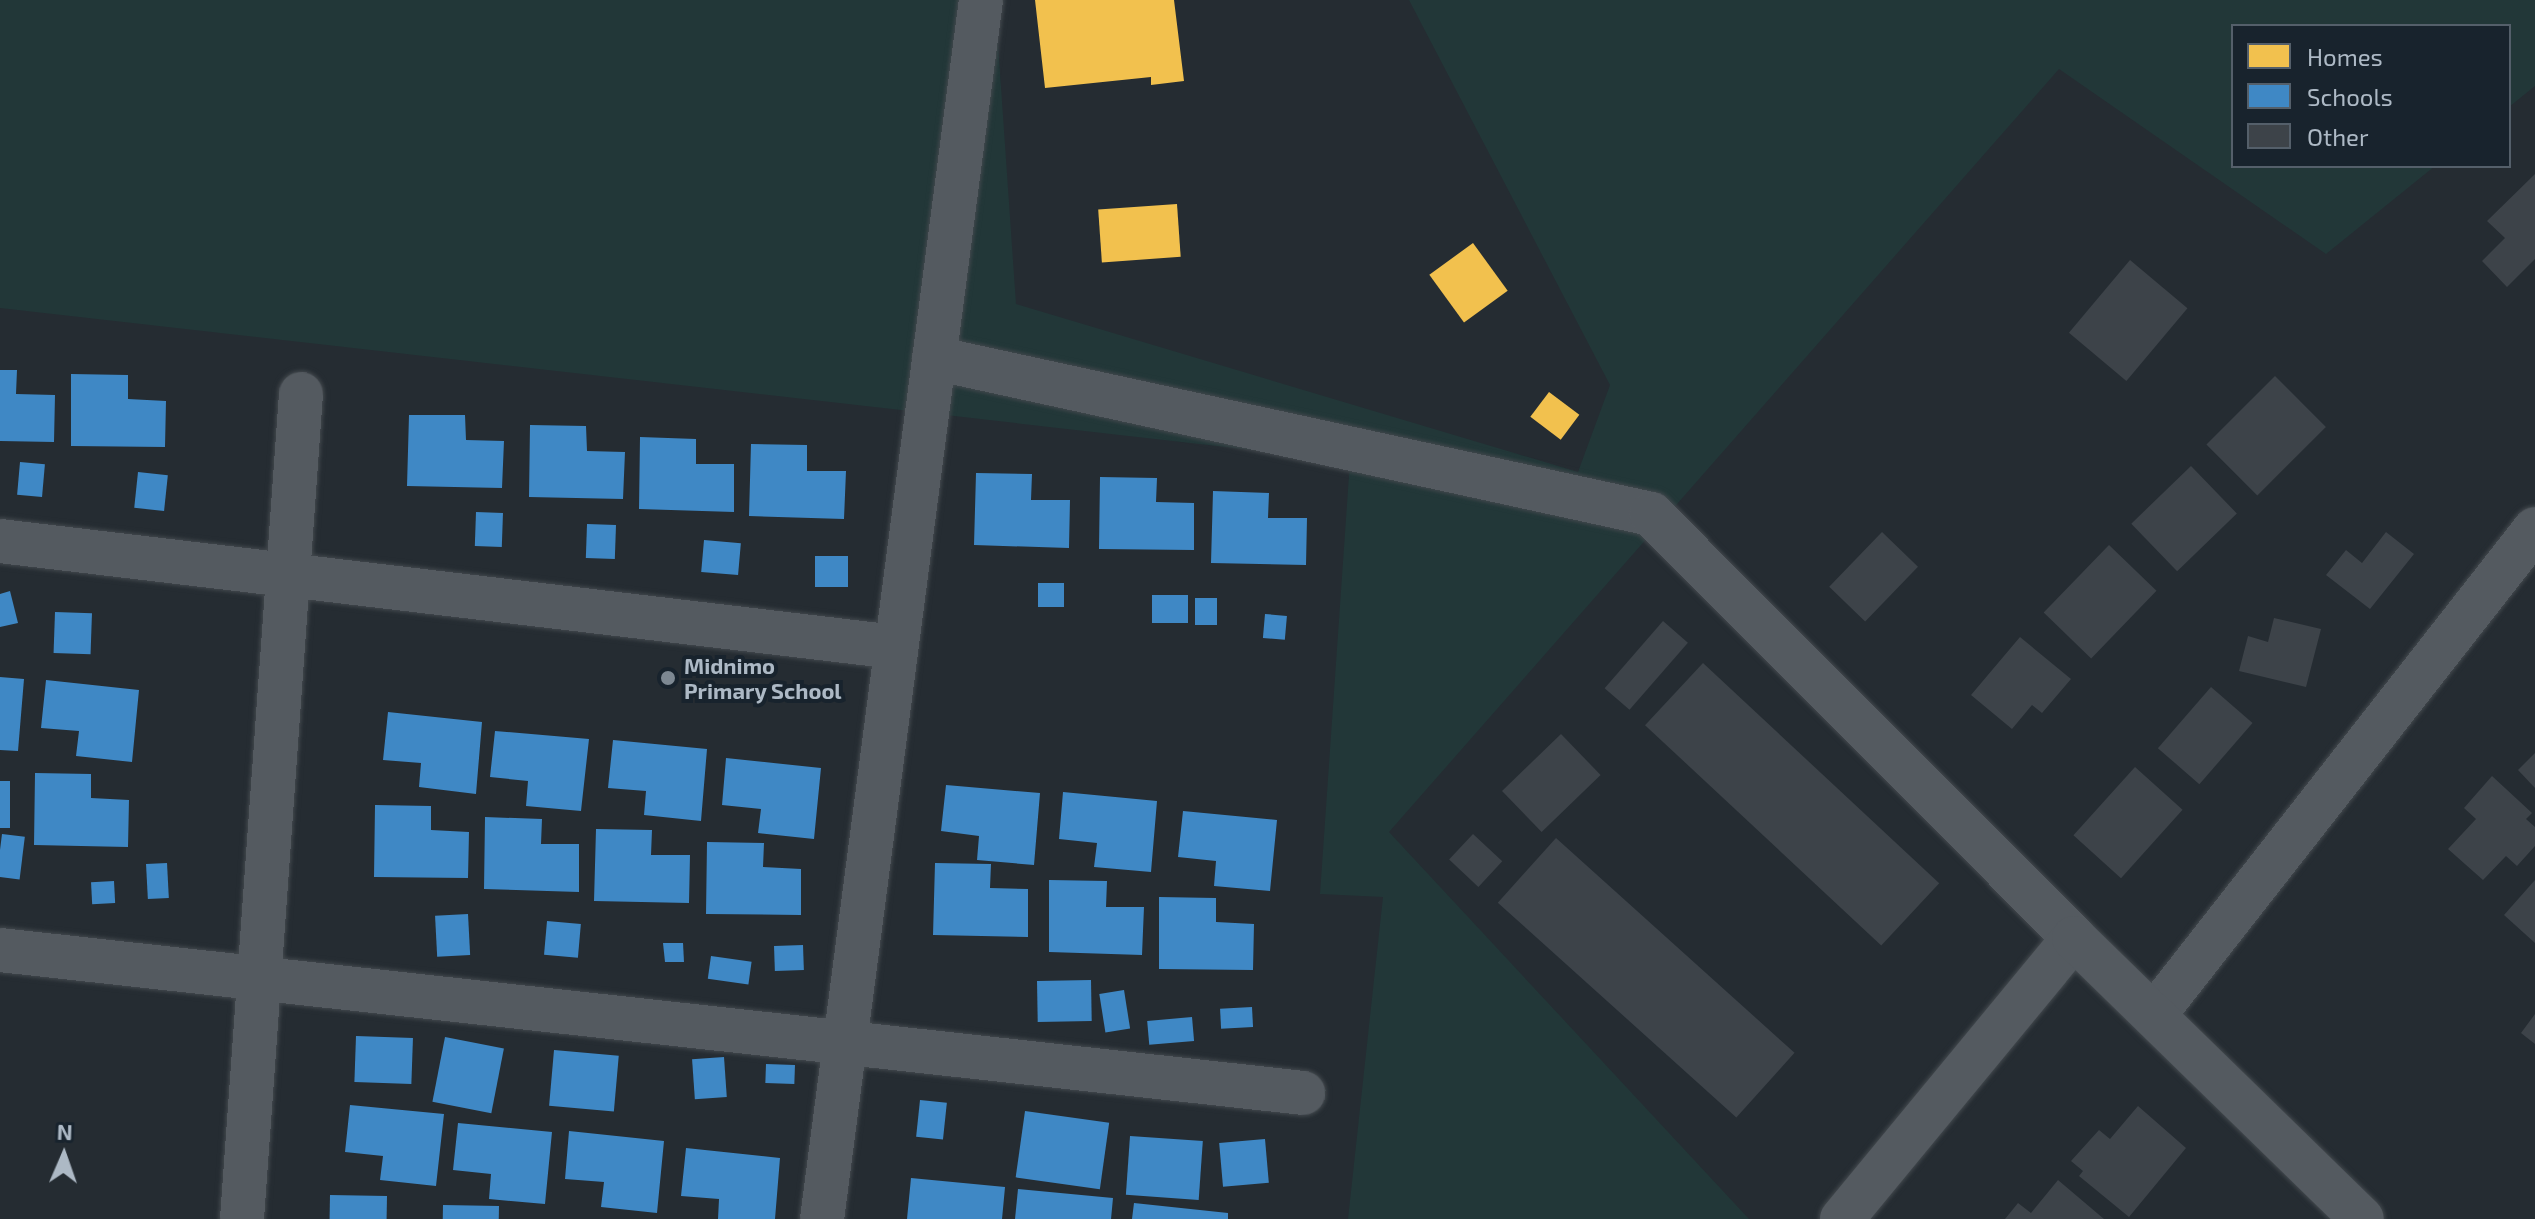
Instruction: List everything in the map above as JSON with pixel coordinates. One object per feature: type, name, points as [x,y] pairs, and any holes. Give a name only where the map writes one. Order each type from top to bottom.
[{"type":"street","points":[[822,1219],[981,0]]},
{"type":"street","points":[[934,358],[1651,514],[2074,938],[2362,1219]]},
{"type":"street","points":[[242,1219],[301,394]]},
{"type":"street","points":[[2155,1014],[2535,529]]},
{"type":"street","points":[[0,541],[896,647]]},
{"type":"street","points":[[1842,1219],[2074,938]]},
{"type":"street","points":[[0,950],[1303,1093]]},
{"type":"green space","points":[[0,0],[995,0],[1016,304],[1578,472],[1610,385],[1409,0],[2535,0],[2535,86],[2511,105],[2511,24],[2231,24],[2231,168],[2433,168],[2326,254],[2059,69],[1389,832],[1749,1219],[1348,1219],[1383,897],[1320,894],[1350,461],[0,308]]},
{"type":"building: Homes","points":[[1035,0],[1174,0],[1184,81],[1151,85],[1151,77],[1045,88]]},
{"type":"building: Homes","points":[[1177,204],[1181,257],[1102,262],[1098,210]]},
{"type":"building: Homes","points":[[1473,243],[1508,291],[1464,322],[1429,275]]},
{"type":"building: Homes","points":[[1549,392],[1579,415],[1561,440],[1530,417]]},
{"type":"building: Schools","points":[[0,370],[17,370],[16,394],[55,395],[54,442],[0,441]]},
{"type":"building: Schools","points":[[71,374],[128,375],[128,399],[166,401],[165,447],[71,446]]},
{"type":"building: Schools","points":[[409,415],[465,415],[466,440],[504,441],[502,488],[407,486]]},
{"type":"building: Schools","points":[[530,425],[586,426],[587,451],[625,452],[623,499],[529,497]]},
{"type":"building: Schools","points":[[640,437],[696,439],[696,464],[734,464],[734,512],[639,509]]},
{"type":"building: Schools","points":[[751,444],[807,445],[807,471],[846,471],[844,519],[749,516]]},
{"type":"building: Schools","points":[[20,462],[45,464],[42,497],[17,495]]},
{"type":"building: Schools","points":[[138,472],[168,475],[164,511],[134,508]]},
{"type":"building: Schools","points":[[976,473],[1032,474],[1031,500],[1070,500],[1069,548],[974,545]]},
{"type":"building: Schools","points":[[1100,477],[1157,478],[1156,502],[1194,503],[1194,550],[1099,549]]},
{"type":"building: Schools","points":[[1213,491],[1269,493],[1268,518],[1307,518],[1306,565],[1211,563]]},
{"type":"building: Schools","points":[[476,512],[503,513],[502,547],[475,546]]},
{"type":"building: Schools","points":[[587,524],[616,525],[615,559],[586,558]]},
{"type":"building: Schools","points":[[704,540],[741,543],[738,575],[701,572]]},
{"type":"building: Schools","points":[[815,556],[848,556],[848,587],[815,587]]},
{"type":"building: Schools","points":[[1038,583],[1064,583],[1064,607],[1038,607]]},
{"type":"building: Schools","points":[[10,591],[18,623],[0,627],[0,594]]},
{"type":"building: Schools","points":[[1152,595],[1188,595],[1188,623],[1152,623]]},
{"type":"building: Schools","points":[[1195,598],[1217,598],[1217,625],[1195,625]]},
{"type":"building: Schools","points":[[55,612],[92,613],[91,654],[54,653]]},
{"type":"building: Schools","points":[[1265,614],[1287,616],[1285,640],[1263,638]]},
{"type":"building: Schools","points":[[0,677],[24,679],[18,751],[0,750]]},
{"type":"building: Schools","points":[[46,680],[139,690],[132,762],[76,756],[79,731],[41,728]]},
{"type":"building: Schools","points":[[388,712],[482,722],[476,794],[419,787],[421,763],[383,760]]},
{"type":"building: Schools","points":[[495,731],[589,739],[581,811],[526,806],[528,781],[490,777]]},
{"type":"building: Schools","points":[[613,740],[707,749],[701,821],[644,815],[646,791],[608,788]]},
{"type":"building: Schools","points":[[726,758],[821,768],[814,839],[758,833],[761,809],[722,805]]},
{"type":"building: Schools","points":[[35,773],[91,774],[91,798],[129,800],[128,847],[34,845]]},
{"type":"building: Schools","points":[[0,781],[10,781],[10,828],[0,828]]},
{"type":"building: Schools","points":[[946,785],[1040,793],[1034,865],[977,860],[979,836],[941,831]]},
{"type":"building: Schools","points":[[1063,792],[1157,801],[1151,872],[1094,867],[1097,843],[1059,839]]},
{"type":"building: Schools","points":[[375,805],[431,806],[431,830],[469,832],[468,878],[374,877]]},
{"type":"building: Schools","points":[[1183,811],[1277,820],[1270,891],[1214,886],[1216,861],[1178,857]]},
{"type":"building: Schools","points":[[485,817],[542,819],[541,844],[579,844],[579,892],[484,889]]},
{"type":"building: Schools","points":[[596,829],[652,830],[651,855],[690,855],[689,903],[594,901]]},
{"type":"building: Schools","points":[[2,834],[25,837],[20,879],[0,877]]},
{"type":"building: Schools","points":[[707,842],[764,843],[763,867],[801,869],[801,915],[706,914]]},
{"type":"building: Schools","points":[[167,863],[169,898],[148,899],[146,864]]},
{"type":"building: Schools","points":[[935,863],[991,864],[990,888],[1028,889],[1028,937],[933,935]]},
{"type":"building: Schools","points":[[1049,880],[1107,881],[1106,907],[1144,907],[1142,955],[1049,952]]},
{"type":"building: Schools","points":[[114,881],[115,903],[92,904],[91,882]]},
{"type":"building: Schools","points":[[1159,897],[1216,898],[1216,922],[1254,924],[1253,970],[1159,969]]},
{"type":"building: Schools","points":[[468,914],[470,955],[437,957],[435,916]]},
{"type":"building: Schools","points":[[547,921],[581,924],[578,958],[544,955]]},
{"type":"building: Schools","points":[[663,943],[683,943],[684,962],[665,962]]},
{"type":"building: Schools","points":[[803,945],[804,970],[775,971],[774,946]]},
{"type":"building: Schools","points":[[711,956],[752,962],[748,984],[708,979]]},
{"type":"building: Schools","points":[[1091,980],[1092,1021],[1038,1022],[1037,981]]},
{"type":"building: Schools","points":[[1124,990],[1130,1029],[1105,1032],[1099,994]]},
{"type":"building: Schools","points":[[1252,1007],[1253,1027],[1221,1029],[1220,1009]]},
{"type":"building: Schools","points":[[1192,1017],[1194,1041],[1149,1045],[1147,1021]]},
{"type":"building: Schools","points":[[356,1036],[413,1038],[411,1084],[354,1082]]},
{"type":"building: Schools","points":[[445,1037],[504,1048],[491,1113],[432,1102]]},
{"type":"building: Schools","points":[[554,1050],[619,1056],[614,1111],[549,1106]]},
{"type":"building: Schools","points":[[724,1057],[727,1097],[695,1099],[692,1059]]},
{"type":"building: Schools","points":[[766,1064],[795,1065],[794,1084],[765,1083]]},
{"type":"building: Schools","points":[[920,1100],[947,1103],[943,1140],[916,1137]]},
{"type":"building: Schools","points":[[350,1105],[444,1114],[436,1186],[380,1180],[383,1156],[345,1152]]},
{"type":"building: Schools","points":[[1025,1111],[1109,1123],[1100,1189],[1016,1177]]},
{"type":"building: Schools","points":[[458,1123],[552,1132],[545,1204],[489,1199],[491,1174],[453,1170]]},
{"type":"building: Schools","points":[[569,1131],[664,1141],[657,1213],[601,1207],[604,1182],[565,1179]]},
{"type":"building: Schools","points":[[1130,1136],[1203,1141],[1199,1200],[1126,1195]]},
{"type":"building: Schools","points":[[1265,1139],[1269,1183],[1223,1187],[1219,1143]]},
{"type":"building: Schools","points":[[686,1148],[780,1158],[775,1219],[718,1219],[719,1199],[681,1196]]},
{"type":"building: Schools","points":[[911,1178],[1005,1187],[1002,1219],[907,1219]]},
{"type":"building: Schools","points":[[1018,1189],[1113,1198],[1111,1219],[1015,1219]]},
{"type":"building: Schools","points":[[330,1195],[387,1196],[387,1219],[330,1219]]},
{"type":"building: Schools","points":[[1134,1203],[1228,1213],[1228,1219],[1132,1219]]},
{"type":"building: Schools","points":[[443,1205],[499,1206],[499,1219],[443,1219]]},
{"type":"building: Other","points":[[2535,174],[2535,259],[2507,287],[2482,261],[2505,238],[2487,221]]},
{"type":"building: Other","points":[[2130,260],[2187,308],[2126,381],[2069,333]]},
{"type":"building: Other","points":[[2275,376],[2326,427],[2257,496],[2206,445]]},
{"type":"building: Other","points":[[2191,466],[2237,513],[2177,571],[2131,524]]},
{"type":"building: Other","points":[[1882,532],[1918,567],[1865,621],[1829,587]]},
{"type":"building: Other","points":[[2386,532],[2414,554],[2370,609],[2326,575],[2346,550],[2362,563]]},
{"type":"building: Other","points":[[2109,545],[2156,591],[2091,658],[2044,613]]},
{"type":"building: Other","points":[[2274,618],[2321,629],[2306,687],[2239,671],[2248,636],[2268,642]]},
{"type":"building: Other","points":[[1663,621],[1688,643],[1630,710],[1605,688]]},
{"type":"building: Other","points":[[2020,637],[2071,679],[2042,713],[2032,705],[2012,729],[1971,695]]},
{"type":"building: Other","points":[[1703,663],[1939,883],[1881,945],[1645,725]]},
{"type":"building: Other","points":[[2211,687],[2253,723],[2199,784],[2158,748]]},
{"type":"building: Other","points":[[1561,734],[1601,775],[1542,832],[1502,791]]},
{"type":"building: Other","points":[[2535,753],[2535,788],[2518,770]]},
{"type":"building: Other","points":[[2135,767],[2183,810],[2121,878],[2073,835]]},
{"type":"building: Other","points":[[2492,776],[2532,813],[2526,819],[2535,827],[2535,846],[2517,866],[2506,856],[2483,880],[2448,849],[2476,819],[2464,808]]},
{"type":"building: Other","points":[[1473,834],[1502,861],[1478,887],[1449,860]]},
{"type":"building: Other","points":[[1556,838],[1795,1053],[1736,1117],[1498,903]]},
{"type":"building: Other","points":[[2535,880],[2535,943],[2504,915]]},
{"type":"building: Other","points":[[2535,1014],[2535,1044],[2521,1033]]},
{"type":"building: Other","points":[[2138,1106],[2186,1148],[2129,1217],[2079,1176],[2083,1171],[2071,1161],[2099,1130],[2110,1139]]},
{"type":"building: Other","points":[[2058,1180],[2104,1219],[2005,1219],[2018,1203],[2031,1213]]},
{"type":"place","name":"Midnimo Primary School","points":[[668,678]]}]
